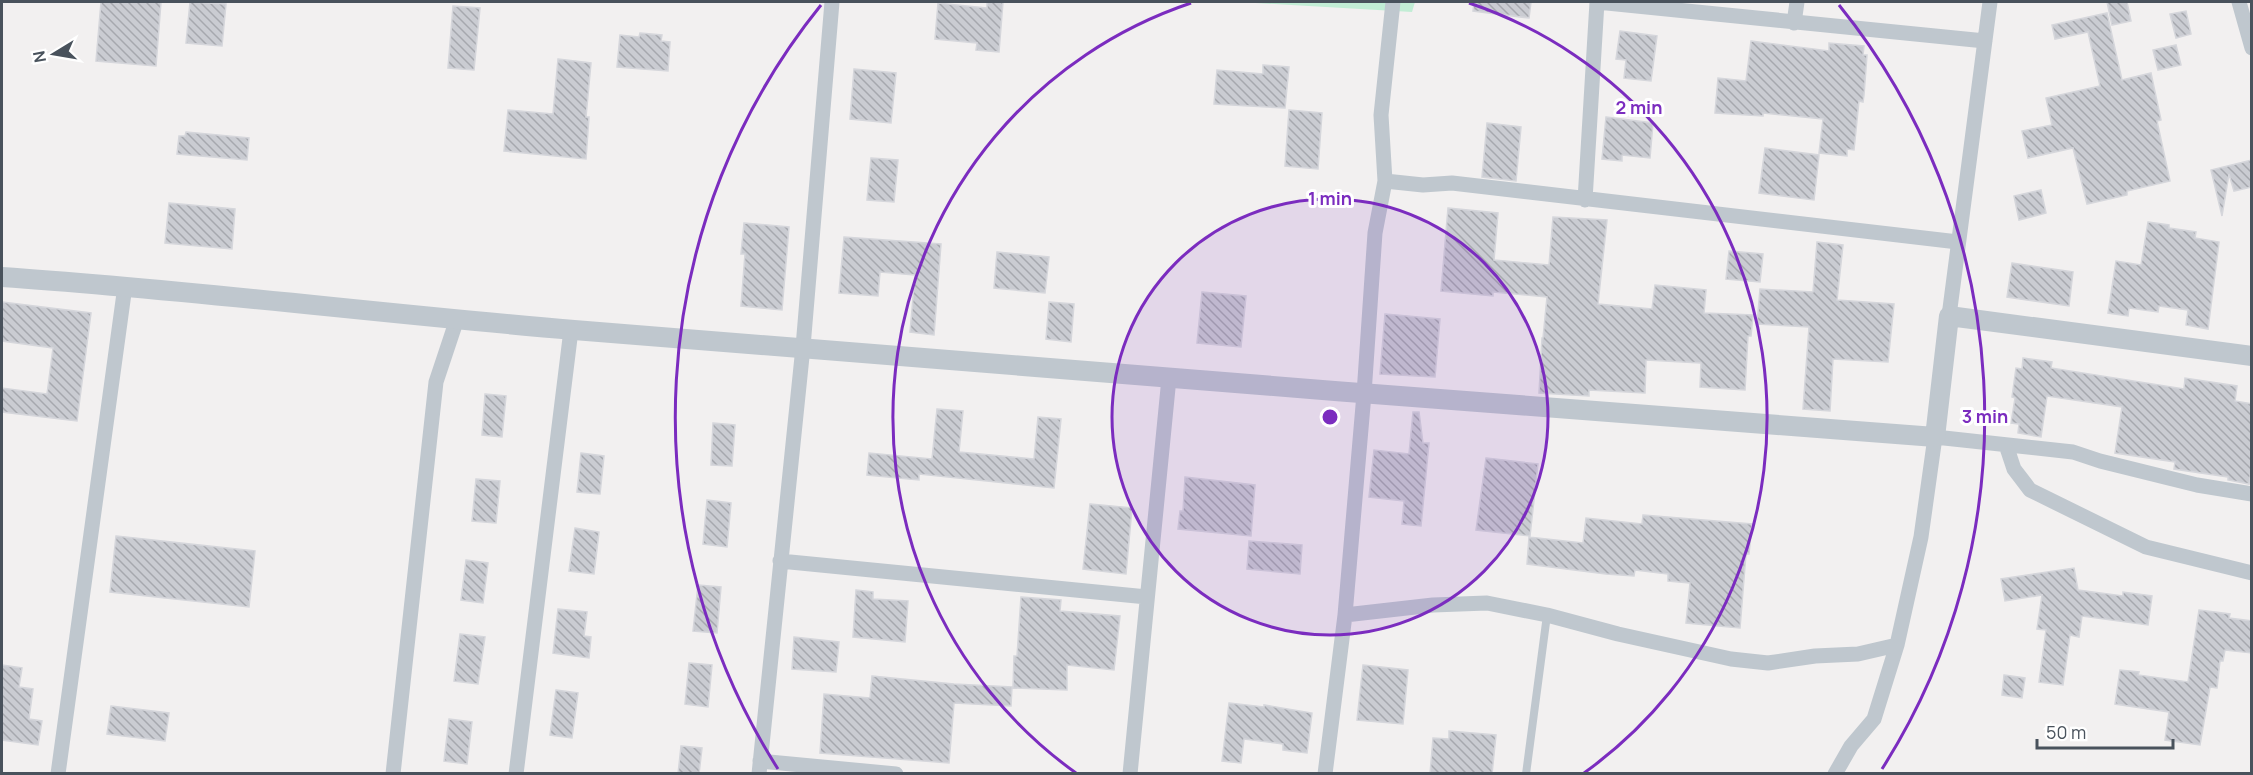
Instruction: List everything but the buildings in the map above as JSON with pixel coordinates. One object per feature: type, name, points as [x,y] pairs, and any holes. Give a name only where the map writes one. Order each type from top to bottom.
[{"type":"street","points":[[832,2],[803,347],[760,767],[896,774]]},
{"type":"street","points":[[1325,774],[1345,615],[1364,394],[1374,233],[1385,181],[1381,116],[1393,2]]},
{"type":"street","points":[[1585,200],[1597,2],[1985,41]]},
{"type":"street","points":[[1794,23],[1797,2]]},
{"type":"street","points":[[1835,774],[1851,746],[1874,719],[1897,645],[1922,537],[1990,2]]},
{"type":"street","points":[[2239,2],[2252,48]]},
{"type":"street","points":[[1385,181],[1423,185],[1452,183],[1958,242]]},
{"type":"street","points":[[2,277],[125,286],[570,330],[1935,437],[2073,452],[2197,485],[2252,494]]},
{"type":"street","points":[[57,774],[125,286]]},
{"type":"street","points":[[1949,316],[2252,356]]},
{"type":"street","points":[[393,774],[436,382],[457,319]]},
{"type":"street","points":[[516,774],[570,330]]},
{"type":"street","points":[[1130,774],[1169,378]]},
{"type":"street","points":[[2006,445],[2014,469],[2030,490],[2146,547],[2252,573]]},
{"type":"street","points":[[780,561],[1147,597]]},
{"type":"street","points":[[1345,615],[1433,605],[1487,603],[1731,659],[1768,663],[1815,656],[1858,654],[1897,645]]},
{"type":"lane","points":[[1526,774],[1547,615]]},
{"type":"green space","points":[[1239,2],[1415,2],[1412,12]]}]
